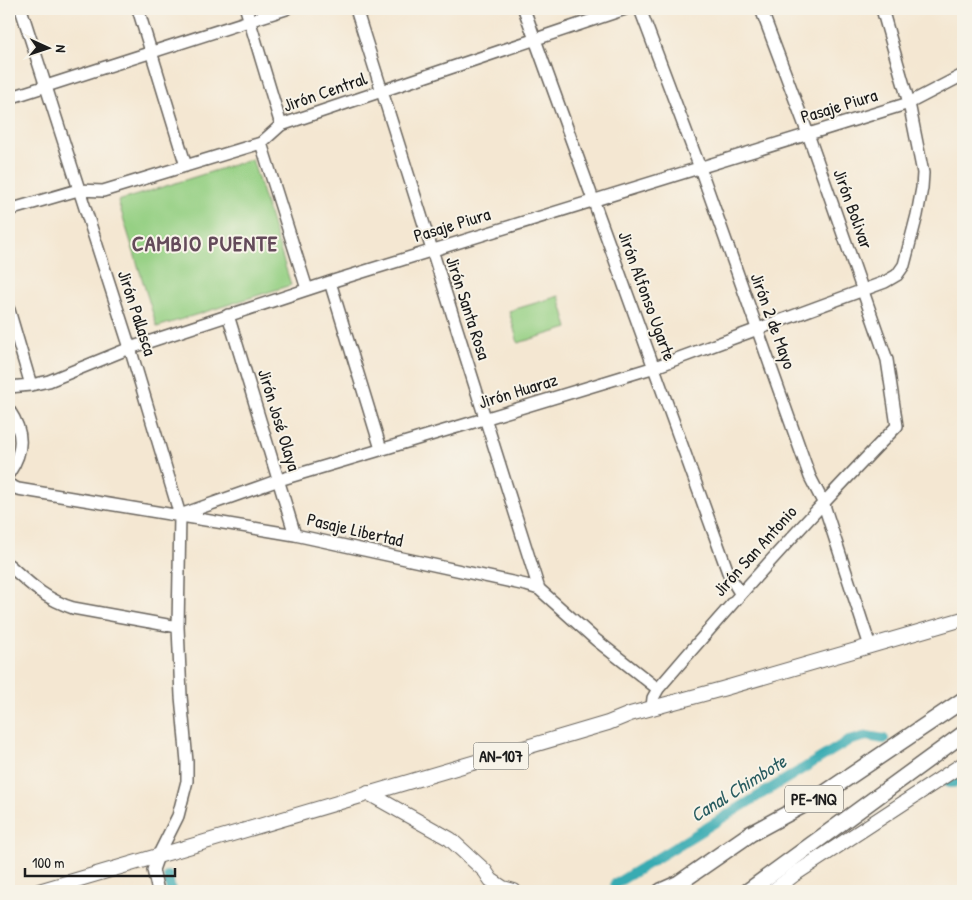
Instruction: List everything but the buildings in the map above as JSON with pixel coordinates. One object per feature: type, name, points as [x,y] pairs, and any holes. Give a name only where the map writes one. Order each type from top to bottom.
[{"type":"highway","name":"PE-1NQ","points":[[661,891],[678,883],[750,834],[822,795],[963,700]]},
{"type":"highway","name":"PE-1NQ","points":[[748,891],[963,734]]},
{"type":"main road","name":"AN-107","points":[[39,891],[608,724],[652,707],[722,689],[963,618]]},
{"type":"main road","points":[[774,891],[796,874],[963,764]]},
{"type":"main road","points":[[368,793],[450,839],[485,871],[491,886],[514,891]]},
{"type":"street","name":"Jirón Pallasca","points":[[21,9],[130,348],[180,515],[178,627],[187,781],[178,816],[158,856]]},
{"type":"street","points":[[138,9],[186,166]]},
{"type":"street","points":[[9,98],[151,52],[248,14],[286,9]]},
{"type":"street","name":"Jirón Santa Rosa","points":[[356,9],[484,420],[539,589]]},
{"type":"street","name":"Jirón Alfonso Ugarte","points":[[524,9],[729,574],[740,593]]},
{"type":"street","name":"Jirón Central","points":[[9,210],[78,190],[103,190],[261,143],[281,125],[625,9]]},
{"type":"street","name":"Jirón 2 de Mayo","points":[[640,9],[700,168],[810,478],[823,502],[870,646]]},
{"type":"street","name":"Jirón Bolivar","points":[[761,9],[808,134],[887,360],[897,426]]},
{"type":"street","points":[[863,290],[885,282],[897,275],[904,265],[912,238],[922,188],[923,173],[909,103],[882,9]]},
{"type":"street","points":[[248,14],[281,125]]},
{"type":"street","points":[[909,103],[963,75]]},
{"type":"street","name":"Pasaje Piura","points":[[9,387],[31,385],[56,379],[130,348],[307,289],[909,103]]},
{"type":"street","points":[[261,143],[307,289]]},
{"type":"street","points":[[330,282],[381,449]]},
{"type":"street","name":"Jirón Huaraz","points":[[180,515],[279,480],[484,420],[655,367],[863,290]]},
{"type":"street","points":[[9,310],[31,385]]},
{"type":"street","name":"Jirón José Olaya","points":[[228,315],[295,535]]},
{"type":"street","points":[[9,410],[18,422],[21,436],[19,454],[9,473]]},
{"type":"street","name":"Jirón San Antonio","points":[[652,707],[653,698],[658,688],[740,593],[823,502],[897,426]]},
{"type":"street","name":"Pasaje Libertad","points":[[9,485],[88,502],[180,515],[295,535],[510,580],[539,589],[596,640],[658,688]]},
{"type":"street","points":[[9,565],[38,591],[57,603],[73,608],[178,627]]},
{"type":"street","points":[[158,856],[154,870],[158,891]]},
{"type":"green space","points":[[252,159],[291,285],[157,327],[118,201]]},
{"type":"green space","points":[[559,296],[568,328],[518,343],[509,311]]},
{"type":"waterway","name":"Canal Chimbote","points":[[615,884],[848,741],[867,736],[884,739]]},
{"type":"waterway","name":"Canal Chimbote","points":[[949,783],[963,782]]},
{"type":"waterway","name":"Canal Chimbote","points":[[168,876],[171,891]]},
{"type":"district","name":"CAMBIO PUENTE","points":[[205,243]]}]
